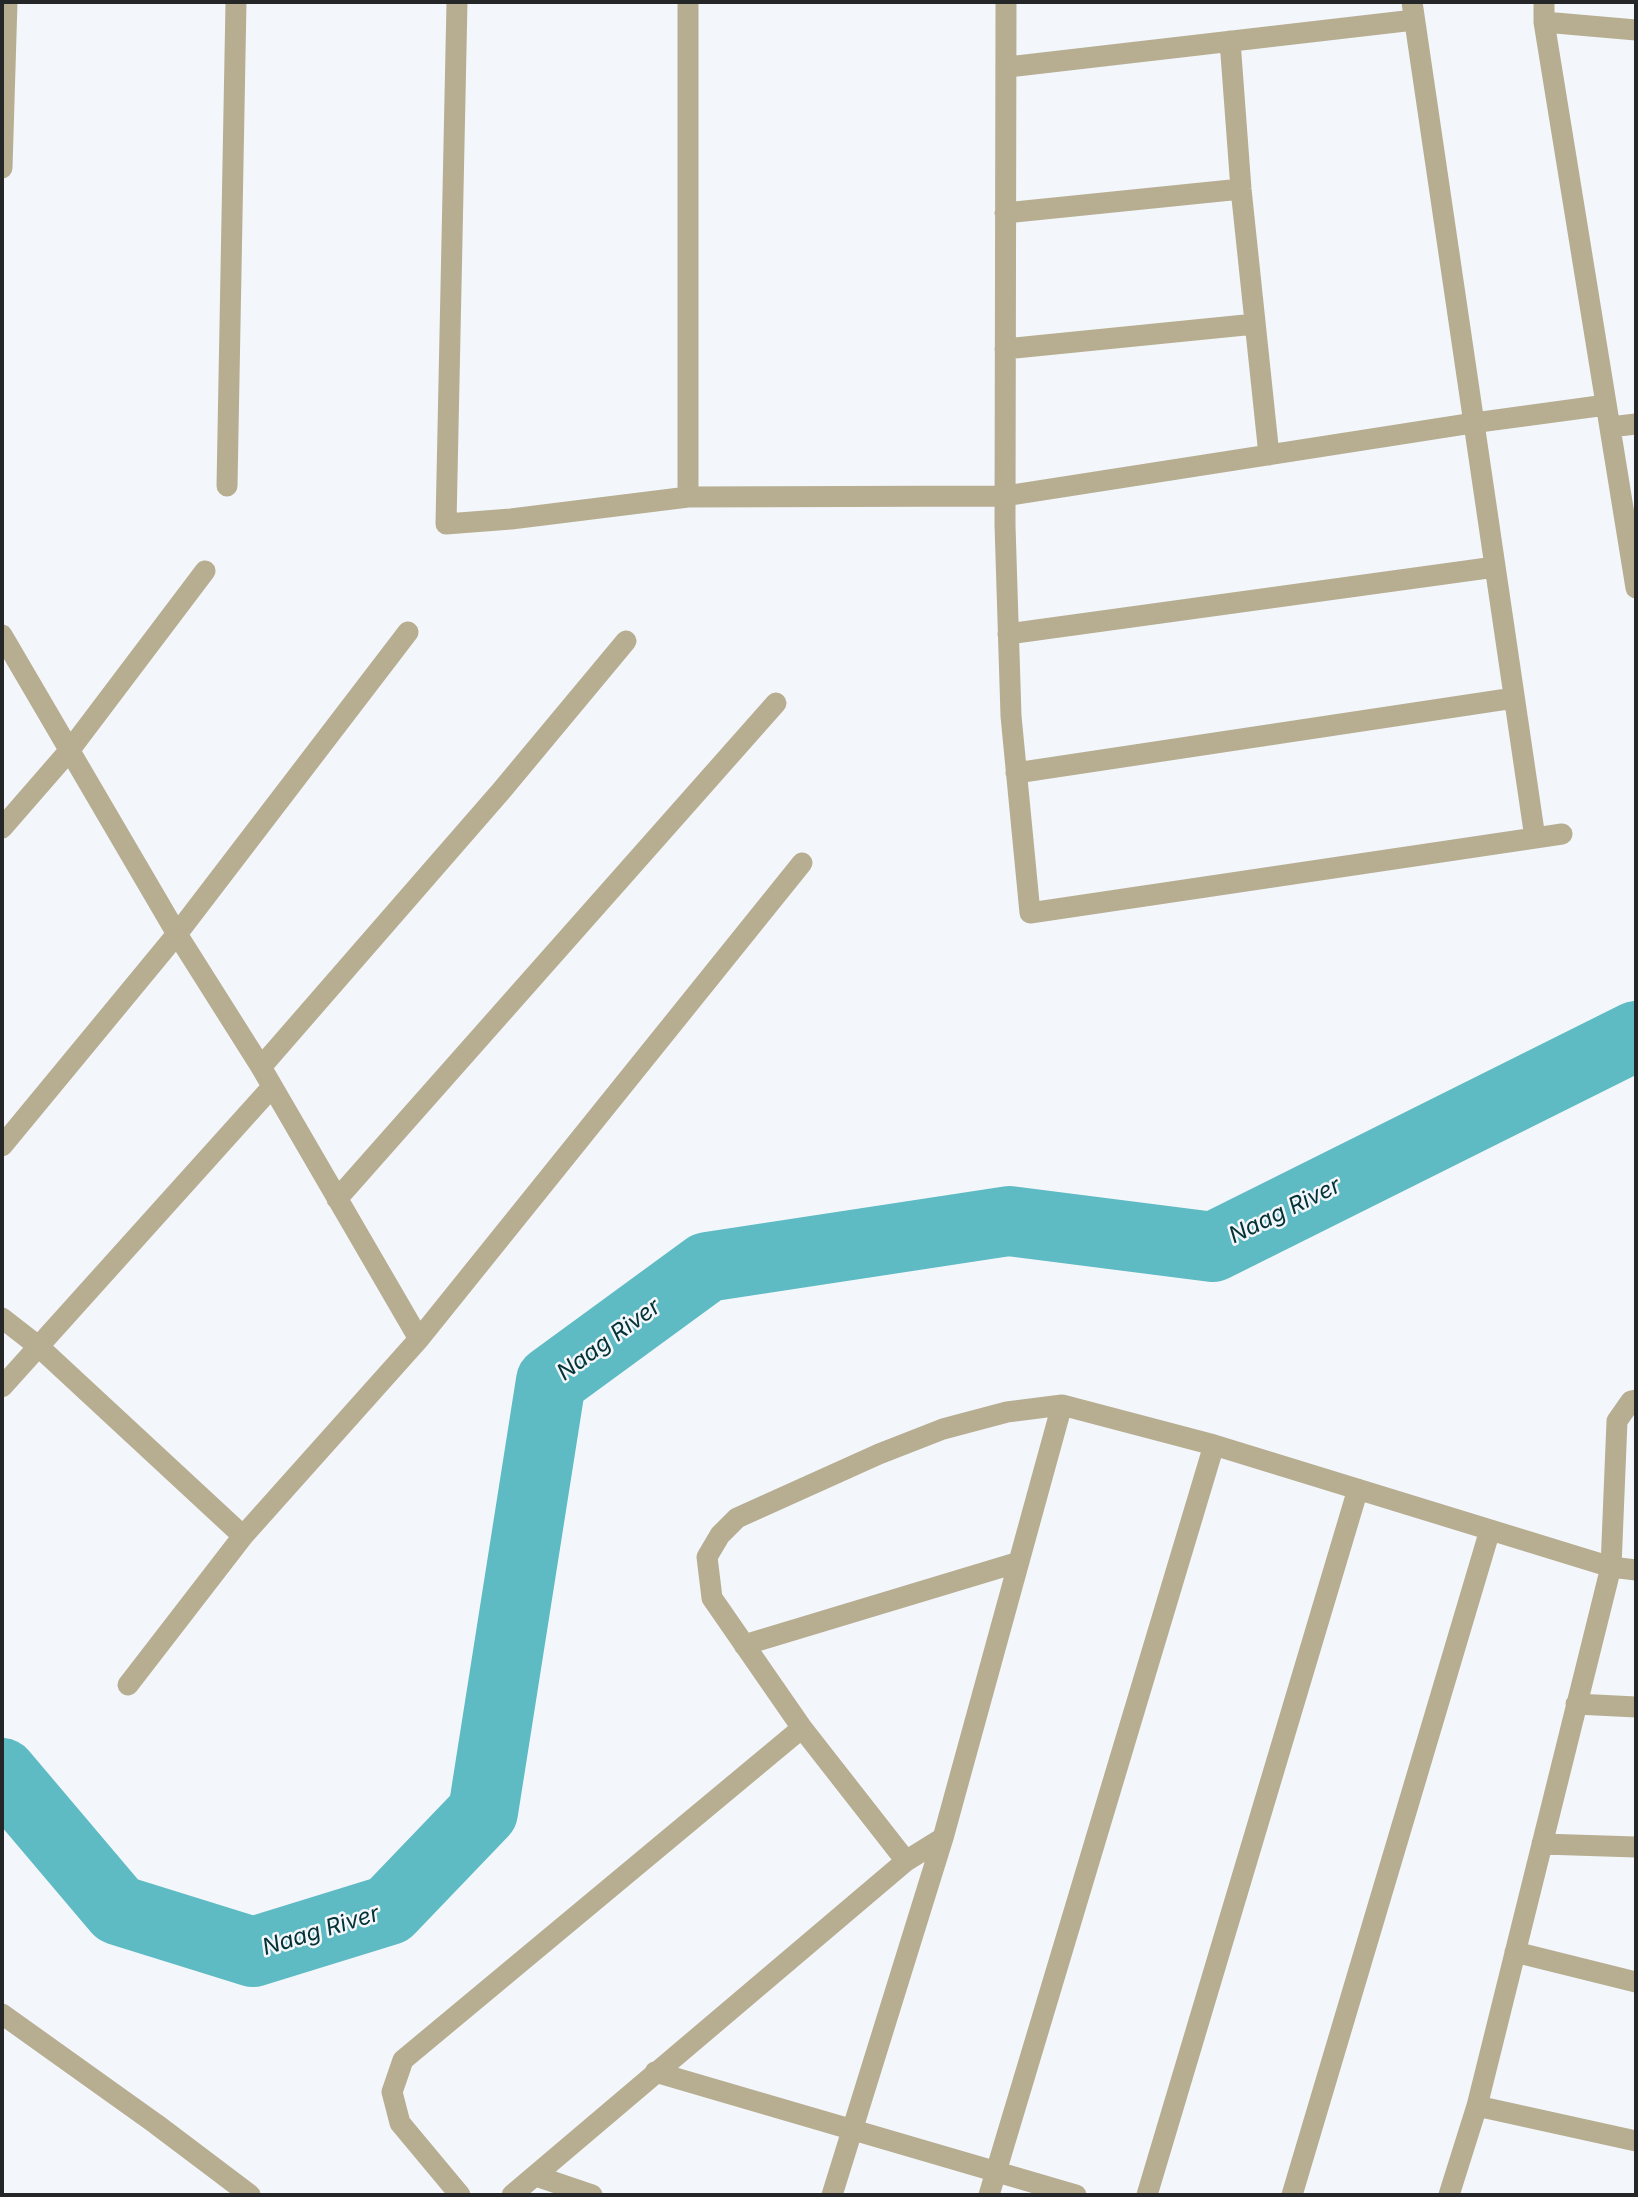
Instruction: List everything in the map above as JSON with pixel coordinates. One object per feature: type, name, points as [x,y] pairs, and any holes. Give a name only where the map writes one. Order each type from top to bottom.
[{"type":"street","points":[[2,168],[7,2]]},
{"type":"street","points":[[227,486],[236,2]]},
{"type":"street","points":[[457,2],[446,524],[511,519],[688,497],[1005,496],[1473,423],[1606,405]]},
{"type":"street","points":[[688,2],[688,497]]},
{"type":"street","points":[[1006,2],[1008,67],[1005,496],[1008,634],[1011,716],[1030,913],[1562,834]]},
{"type":"street","points":[[1008,67],[1230,41],[1413,11],[1535,838]]},
{"type":"street","points":[[1636,30],[1544,12],[1636,588]]},
{"type":"street","points":[[1230,41],[1241,189],[1269,455]]},
{"type":"street","points":[[1005,213],[1241,189]]},
{"type":"street","points":[[1005,349],[1255,324]]},
{"type":"street","points":[[1610,427],[1636,424]]},
{"type":"street","points":[[1008,634],[1495,567]]},
{"type":"street","points":[[2,828],[69,751],[205,571]]},
{"type":"street","points":[[2,1146],[177,934],[408,632]]},
{"type":"street","points":[[2,635],[177,934],[261,1067],[419,1339]]},
{"type":"street","points":[[261,1067],[502,790],[626,641]]},
{"type":"street","points":[[1016,773],[1514,698]]},
{"type":"street","points":[[337,1199],[776,703]]},
{"type":"street","points":[[128,1685],[243,1536],[419,1339],[802,863]]},
{"type":"street","points":[[2,1387],[272,1087]]},
{"type":"street","points":[[2,1318],[38,1346],[243,1536]]},
{"type":"street","points":[[1449,2195],[1477,2106],[1611,1567],[1617,1422],[1631,1401],[1636,1400]]},
{"type":"street","points":[[906,1861],[802,1728],[712,1598],[707,1557],[720,1535],[737,1518],[879,1454],[943,1429],[1007,1412],[1062,1405],[1214,1445],[1611,1567],[1636,1570]]},
{"type":"street","points":[[832,2195],[943,1838],[1062,1405]]},
{"type":"street","points":[[989,2195],[1214,1445]]},
{"type":"street","points":[[1147,2195],[1358,1489]]},
{"type":"street","points":[[1292,2195],[1490,1530]]},
{"type":"street","points":[[744,1645],[1018,1562]]},
{"type":"street","points":[[1576,1704],[1636,1707]]},
{"type":"street","points":[[460,2195],[400,2123],[392,2092],[403,2060],[802,1728]]},
{"type":"street","points":[[512,2195],[906,1861],[943,1838]]},
{"type":"street","points":[[1542,1843],[1636,1847]]},
{"type":"street","points":[[1515,1952],[1636,1982]]},
{"type":"street","points":[[2,2014],[250,2195]]},
{"type":"street","points":[[655,2072],[1076,2195]]},
{"type":"street","points":[[1477,2106],[1636,2141]]},
{"type":"street","points":[[536,2176],[592,2195]]},
{"type":"waterway","name":"Naag River","points":[[2,1773],[118,1910],[253,1952],[389,1910],[483,1812],[551,1381],[707,1267],[1009,1221],[1213,1247],[1636,1036]]}]
